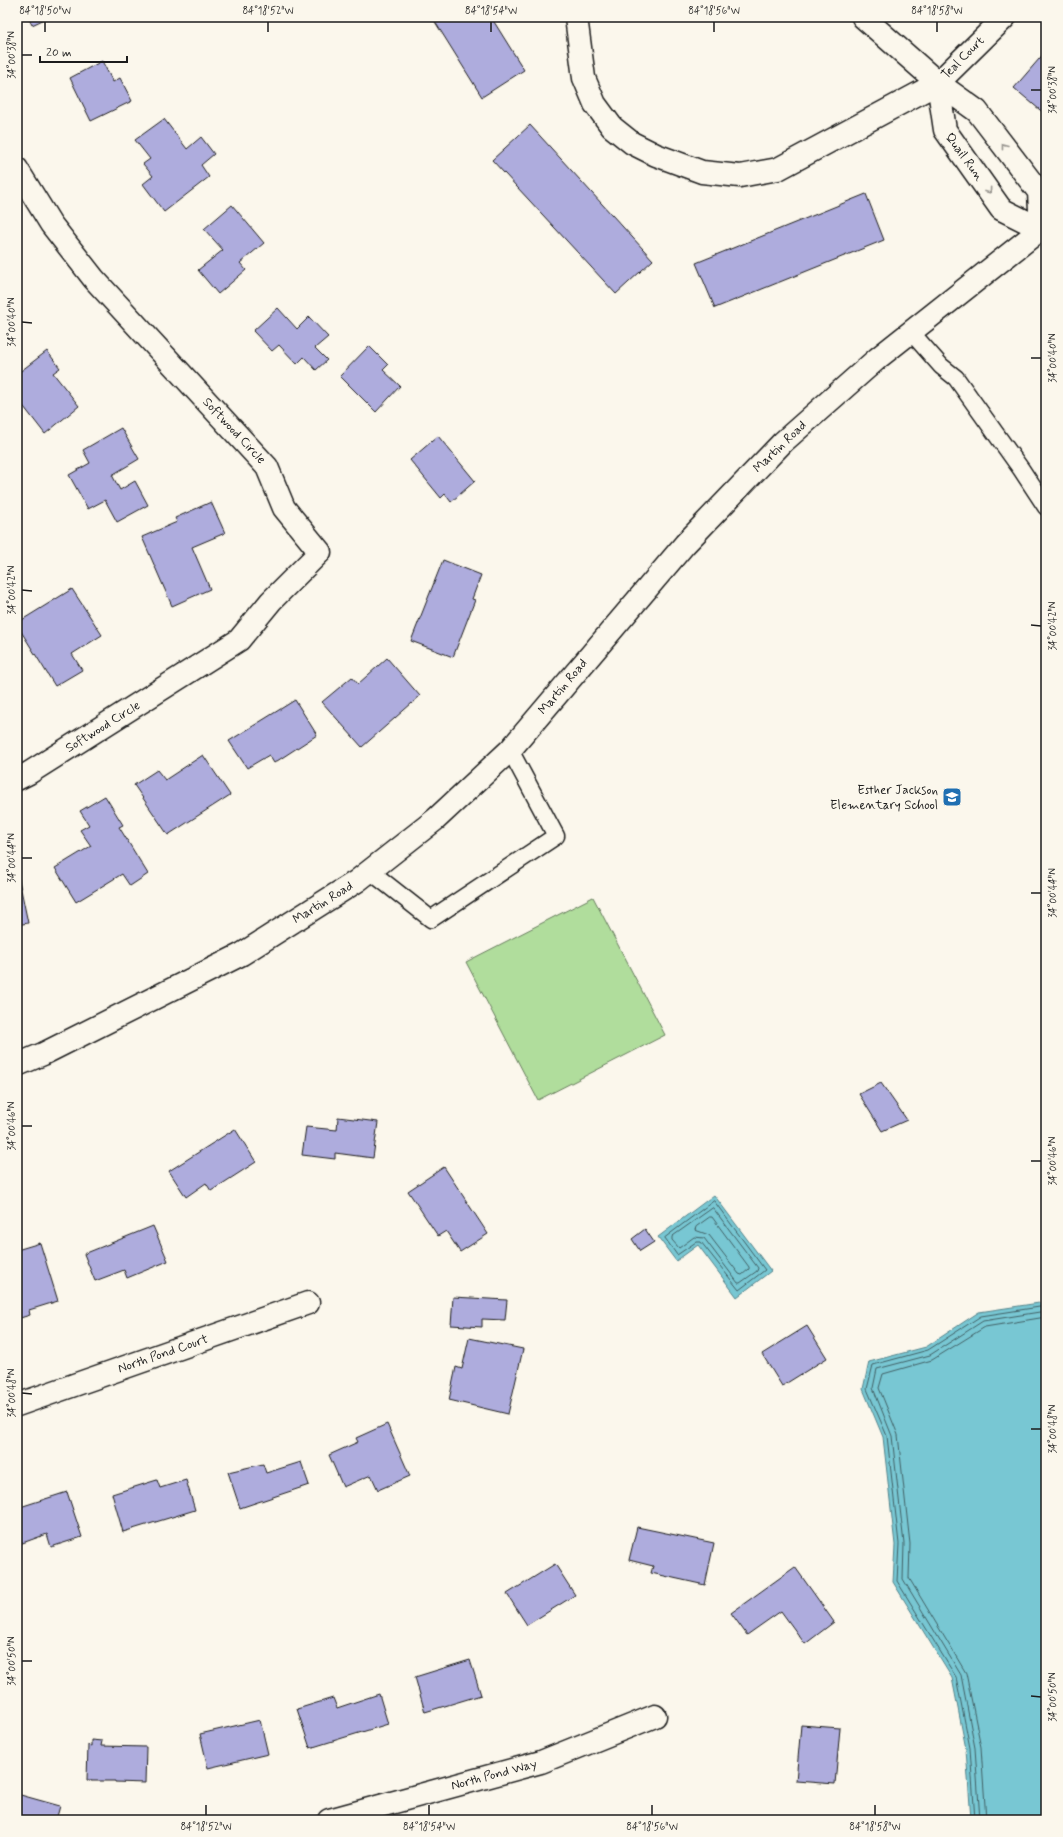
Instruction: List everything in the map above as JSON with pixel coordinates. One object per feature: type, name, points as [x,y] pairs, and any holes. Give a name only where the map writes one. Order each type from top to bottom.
[{"type":"street","name":"Teal Court","points":[[576,17],[584,78],[595,104],[612,127],[632,143],[656,155],[702,172],[740,176],[778,168],[938,83],[1005,17]]},
{"type":"street","points":[[863,17],[938,83],[977,111],[1039,192],[1044,230]]},
{"type":"street","name":"Quail Run","points":[[938,83],[945,130],[1001,209],[1044,230]]},
{"type":"street","name":"Softwood Circle","points":[[17,170],[50,224],[94,279],[267,467],[284,508],[320,552],[271,601],[239,640],[17,779]]},
{"type":"street","name":"Martin Road","points":[[17,1065],[43,1054],[242,954],[358,881],[436,819],[510,750],[701,527],[783,442],[878,358],[1044,230]]},
{"type":"street","name":"North Pond Court","points":[[17,1406],[308,1304]]},
{"type":"street","name":"North Pond Way","points":[[328,1820],[541,1762],[655,1716]]},
{"type":"lane","points":[[911,332],[941,366],[956,378],[1021,469],[1046,507]]},
{"type":"lane","points":[[370,871],[431,919],[556,836],[510,750]]},
{"type":"green space","points":[[593,897],[665,1035],[538,1100],[466,962]]},
{"type":"water","points":[[714,1195],[771,1271],[737,1297],[698,1245],[676,1261],[658,1237]]},
{"type":"water","points":[[1046,1302],[1046,1820],[971,1820],[966,1749],[952,1678],[893,1582],[895,1545],[883,1437],[863,1389],[869,1362],[926,1347],[979,1312]]},
{"type":"building","points":[[28,17],[49,17],[32,25]]},
{"type":"building","points":[[432,17],[491,17],[524,70],[482,97]]},
{"type":"building","points":[[1046,51],[1046,115],[1014,88]]},
{"type":"building","points":[[102,61],[113,82],[120,78],[132,101],[91,121],[70,78]]},
{"type":"building","points":[[164,119],[187,149],[201,137],[214,154],[201,165],[209,177],[164,212],[143,184],[153,176],[143,164],[150,159],[135,140]]},
{"type":"building","points":[[530,125],[653,260],[616,294],[492,160]]},
{"type":"building","points":[[866,194],[884,240],[715,308],[696,263]]},
{"type":"building","points":[[232,205],[264,243],[240,263],[246,270],[218,294],[198,270],[223,250],[204,229]]},
{"type":"building","points":[[278,308],[297,329],[309,317],[328,337],[315,348],[327,360],[316,370],[304,357],[297,364],[279,345],[272,351],[253,331]]},
{"type":"building","points":[[369,346],[388,365],[383,370],[400,386],[376,412],[340,376]]},
{"type":"building","points":[[47,351],[60,368],[53,373],[79,406],[45,434],[17,398],[17,374]]},
{"type":"building","points":[[121,428],[139,459],[112,475],[120,490],[135,481],[148,505],[117,522],[105,500],[88,509],[69,475],[90,463],[83,450]]},
{"type":"building","points":[[438,436],[475,481],[451,502],[445,494],[441,498],[410,460]]},
{"type":"building","points":[[211,502],[225,533],[192,547],[210,589],[172,606],[142,537],[177,522],[175,518]]},
{"type":"building","points":[[443,560],[481,575],[472,599],[475,600],[453,657],[411,641]]},
{"type":"building","points":[[72,589],[102,635],[72,654],[82,670],[55,686],[17,623]]},
{"type":"building","points":[[387,658],[420,696],[362,747],[322,702],[352,677],[358,684]]},
{"type":"building","points":[[295,700],[317,735],[274,763],[269,755],[247,768],[229,741]]},
{"type":"building","points":[[203,755],[230,795],[168,835],[134,785],[157,770],[165,780]]},
{"type":"building","points":[[105,796],[123,825],[119,827],[148,874],[130,886],[122,874],[76,902],[55,868],[91,846],[80,830],[89,825],[80,811]]},
{"type":"building","points":[[18,875],[28,923],[17,925],[17,876]]},
{"type":"building","points":[[881,1083],[907,1120],[882,1131],[859,1094]]},
{"type":"building","points":[[338,1117],[378,1122],[373,1158],[335,1153],[335,1159],[302,1155],[306,1127],[337,1130]]},
{"type":"building","points":[[235,1129],[256,1162],[211,1191],[206,1183],[186,1197],[169,1171]]},
{"type":"building","points":[[444,1167],[488,1234],[460,1252],[446,1231],[438,1236],[408,1191]]},
{"type":"building","points":[[153,1226],[168,1261],[127,1278],[124,1270],[95,1281],[84,1254]]},
{"type":"building","points":[[645,1229],[654,1242],[640,1251],[632,1239]]},
{"type":"building","points":[[40,1243],[58,1301],[29,1310],[30,1315],[17,1319],[17,1277],[19,1276],[17,1271],[17,1250]]},
{"type":"building","points":[[453,1297],[507,1300],[505,1320],[482,1319],[482,1327],[451,1325]]},
{"type":"building","points":[[807,1326],[827,1358],[782,1386],[762,1354]]},
{"type":"building","points":[[469,1338],[523,1349],[508,1414],[449,1400],[456,1367],[462,1369]]},
{"type":"building","points":[[387,1424],[410,1476],[378,1490],[371,1475],[343,1487],[329,1455],[358,1442],[356,1438]]},
{"type":"building","points":[[301,1462],[309,1485],[240,1508],[228,1472],[263,1464],[266,1473]]},
{"type":"building","points":[[157,1480],[160,1488],[186,1480],[195,1510],[123,1532],[112,1494]]},
{"type":"building","points":[[67,1492],[82,1537],[51,1547],[47,1534],[17,1545],[17,1508]]},
{"type":"building","points":[[637,1527],[714,1543],[705,1585],[651,1573],[653,1566],[629,1560]]},
{"type":"building","points":[[555,1564],[575,1595],[527,1625],[507,1594]]},
{"type":"building","points":[[795,1567],[834,1622],[805,1644],[781,1611],[747,1635],[731,1613]]},
{"type":"building","points":[[470,1660],[481,1695],[425,1712],[415,1677]]},
{"type":"building","points":[[379,1694],[388,1724],[310,1748],[297,1709],[333,1698],[337,1708]]},
{"type":"building","points":[[260,1720],[268,1754],[208,1768],[200,1734]]},
{"type":"building","points":[[801,1725],[840,1728],[835,1784],[796,1781]]},
{"type":"building","points":[[91,1740],[102,1741],[101,1746],[146,1747],[145,1783],[87,1780],[88,1745],[91,1746]]},
{"type":"building","points":[[17,1794],[60,1806],[56,1820],[17,1820]]},
{"type":"place","name":"Esther Jackson Elementary School","points":[[952,797]]}]
